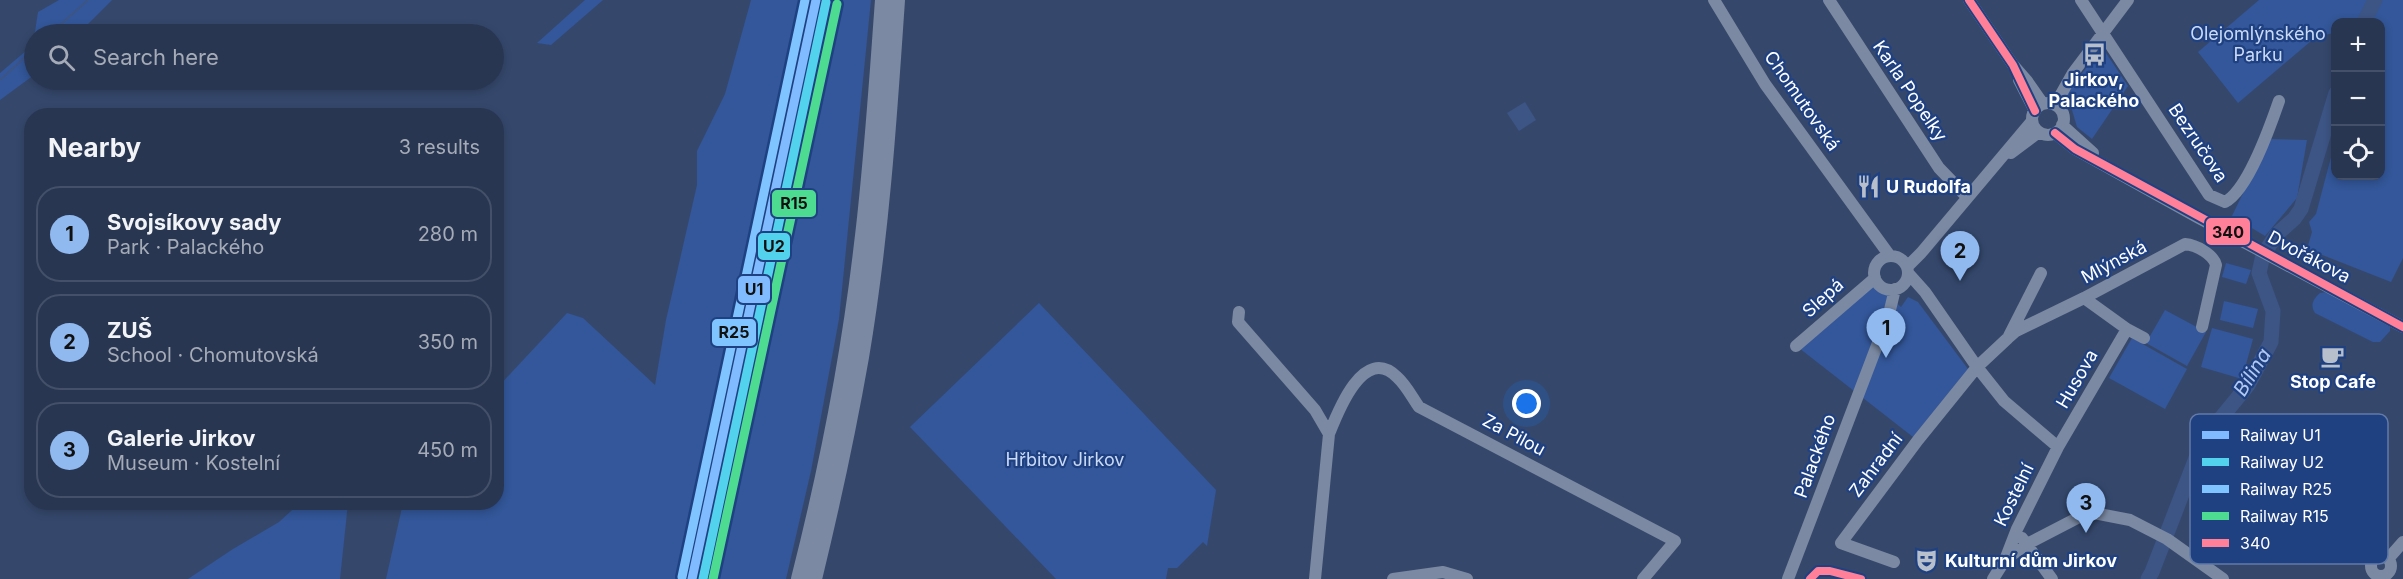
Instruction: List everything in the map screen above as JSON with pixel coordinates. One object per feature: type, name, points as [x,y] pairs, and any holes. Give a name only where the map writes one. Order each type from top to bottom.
[{"type":"highway","points":[[799,579],[821,494],[847,353],[862,245],[883,0]]},
{"type":"highway","points":[[814,579],[835,496],[862,344],[888,134],[897,0]]},
{"type":"street","name":"Chomutovská","points":[[1714,0],[1765,84],[1865,220],[1925,292],[1977,367],[2004,401],[2058,447]]},
{"type":"street","name":"Karla Popelky","points":[[1829,0],[1939,168],[1967,197]]},
{"type":"street","points":[[1969,0],[2041,110],[2039,132],[1998,163]]},
{"type":"street","name":"Bezručova","points":[[2081,0],[2209,195],[2220,202],[2225,202],[2236,194],[2266,136],[2279,101]]},
{"type":"street","points":[[1899,287],[1907,270],[1945,222],[2073,73],[2128,0]]},
{"type":"street","points":[[2039,132],[2047,135],[2059,129],[2062,112],[2041,110]]},
{"type":"street","name":"Dvořákova","points":[[2059,129],[2075,148],[2403,327]]},
{"type":"street","name":"Chomutovská","points":[[1865,220],[1878,262],[1874,272],[1878,282],[1910,287],[1926,296]]},
{"type":"street","points":[[1878,262],[1917,248],[1945,222]]},
{"type":"street","name":"Mlýnská","points":[[1977,367],[2016,332],[2185,244],[2191,245],[2214,260],[2216,266],[2202,327]]},
{"type":"street","points":[[2008,338],[2041,273]]},
{"type":"street","name":"Palackého","points":[[1875,345],[1883,310],[1878,282]]},
{"type":"street","name":"Slepá","points":[[1796,346],[1878,282]]},
{"type":"street","name":"Palackého","points":[[1788,579],[1875,345],[1899,287]]},
{"type":"street","points":[[2085,298],[2127,329],[2144,338]]},
{"type":"street","points":[[1239,312],[1236,319],[1238,322],[1315,410],[1329,434],[1315,579]]},
{"type":"street","name":"Husova","points":[[2058,447],[2127,329]]},
{"type":"street","name":"Zahradní","points":[[1894,562],[1841,543],[1918,440],[1977,367]]},
{"type":"street","name":"Za Pilou","points":[[1329,434],[1360,375],[1372,369],[1388,371],[1397,376],[1419,407],[1675,541],[1643,579]]},
{"type":"street","name":"Kostelní","points":[[1993,579],[2005,560],[2017,529],[2058,447]]},
{"type":"street","name":"Kostelní","points":[[2005,560],[2027,544],[2089,513],[2130,520],[2164,538],[2190,556]]},
{"type":"street","points":[[2017,529],[2052,579]]},
{"type":"street","points":[[2372,577],[2381,577],[2390,572],[2391,566],[2388,559],[2403,542]]},
{"type":"street","name":"Kostelní","points":[[2202,564],[2223,579]]},
{"type":"street","points":[[1393,579],[1443,572],[1467,579]]},
{"type":"green space","points":[[59,0],[112,0],[88,24],[36,24],[38,12]]},
{"type":"green space","points":[[585,0],[603,0],[551,45],[537,43]]},
{"type":"green space","points":[[751,0],[802,0],[680,579],[386,579],[401,510],[504,510],[504,380],[567,313],[583,318],[655,385],[666,320],[697,185],[697,151],[725,94]]},
{"type":"green space","points":[[822,0],[871,0],[839,319],[811,471],[786,579],[700,579]]},
{"type":"green space","name":"Olejomlýnského Parku","points":[[2259,0],[2403,0],[2403,258],[2391,282],[2307,249],[2312,232],[2309,222],[2316,214],[2331,157],[2331,180],[2385,180],[2385,18],[2331,18],[2331,34],[2317,36],[2238,103],[2198,52]]},
{"type":"green space","points":[[2102,47],[2128,86],[2092,139],[2077,127],[2067,93]]},
{"type":"green space","points":[[24,53],[24,82],[0,100],[0,73]]},
{"type":"green space","points":[[2269,139],[2307,140],[2297,198],[2265,236],[2232,216]]},
{"type":"green space","points":[[2226,263],[2251,270],[2246,284],[2222,277]]},
{"type":"green space","points":[[1872,282],[1901,307],[1908,297],[1918,302],[1968,369],[1913,437],[1799,348]]},
{"type":"green space","points":[[2327,292],[2390,327],[2390,331],[2380,342],[2373,342],[2315,313],[2314,300],[2320,293]]},
{"type":"green space","points":[[2224,301],[2258,309],[2253,328],[2220,320]]},
{"type":"green space","name":"Hřbitov Jirkov","points":[[1039,303],[1216,490],[1207,546],[1203,542],[1177,568],[1168,568],[1166,579],[1056,579],[910,427]]},
{"type":"green space","points":[[2165,310],[2206,332],[2187,366],[2146,343]]},
{"type":"green space","points":[[2212,328],[2253,339],[2242,379],[2201,367]]},
{"type":"green space","points":[[2132,338],[2187,369],[2165,409],[2109,378]]},
{"type":"green space","points":[[292,510],[347,510],[340,579],[188,579],[233,549],[279,522]]},
{"type":"shaded area","points":[[1525,102],[1536,120],[1519,131],[1507,113]]},
{"type":"waterway","points":[[61,24],[88,0]]},
{"type":"waterway","name":"Bílina","points":[[2366,18],[2375,0]]},
{"type":"waterway","points":[[0,80],[24,58]]},
{"type":"waterway","name":"Bílina","points":[[2224,414],[2248,385],[2271,342],[2273,311],[2259,273],[2263,255],[2277,234],[2294,219],[2301,209],[2331,110]]},
{"type":"waterway","name":"Bílina","points":[[2148,579],[2190,474]]},
{"type":"rail line","name":"R25","points":[[682,577],[805,0]]},
{"type":"rail line","name":"U1","points":[[692,579],[816,0]]},
{"type":"rail line","name":"U2","points":[[703,579],[826,2]]},
{"type":"rail line","name":"R15","points":[[713,579],[837,4]]},
{"type":"transit line","name":"340","points":[[1969,0],[2013,65],[2035,111]]},
{"type":"transit line","name":"340","points":[[2055,133],[2075,149],[2403,327]]},
{"type":"transit line","name":"340","points":[[1810,579],[1818,571],[1830,571],[1861,579]]},
{"type":"place","name":"Jirkov, Palackého","points":[[2094,54]]},
{"type":"place","name":"U Rudolfa","points":[[1868,187]]},
{"type":"place","name":"ZUŠ","points":[[1960,281]]},
{"type":"place","name":"Stop Cafe","points":[[2333,356]]},
{"type":"place","name":"Svojsíkovy sady","points":[[1886,358]]},
{"type":"place","name":"Galerie Jirkov","points":[[2086,533]]},
{"type":"place","name":"Kulturní dům Jirkov","points":[[1927,561]]}]
